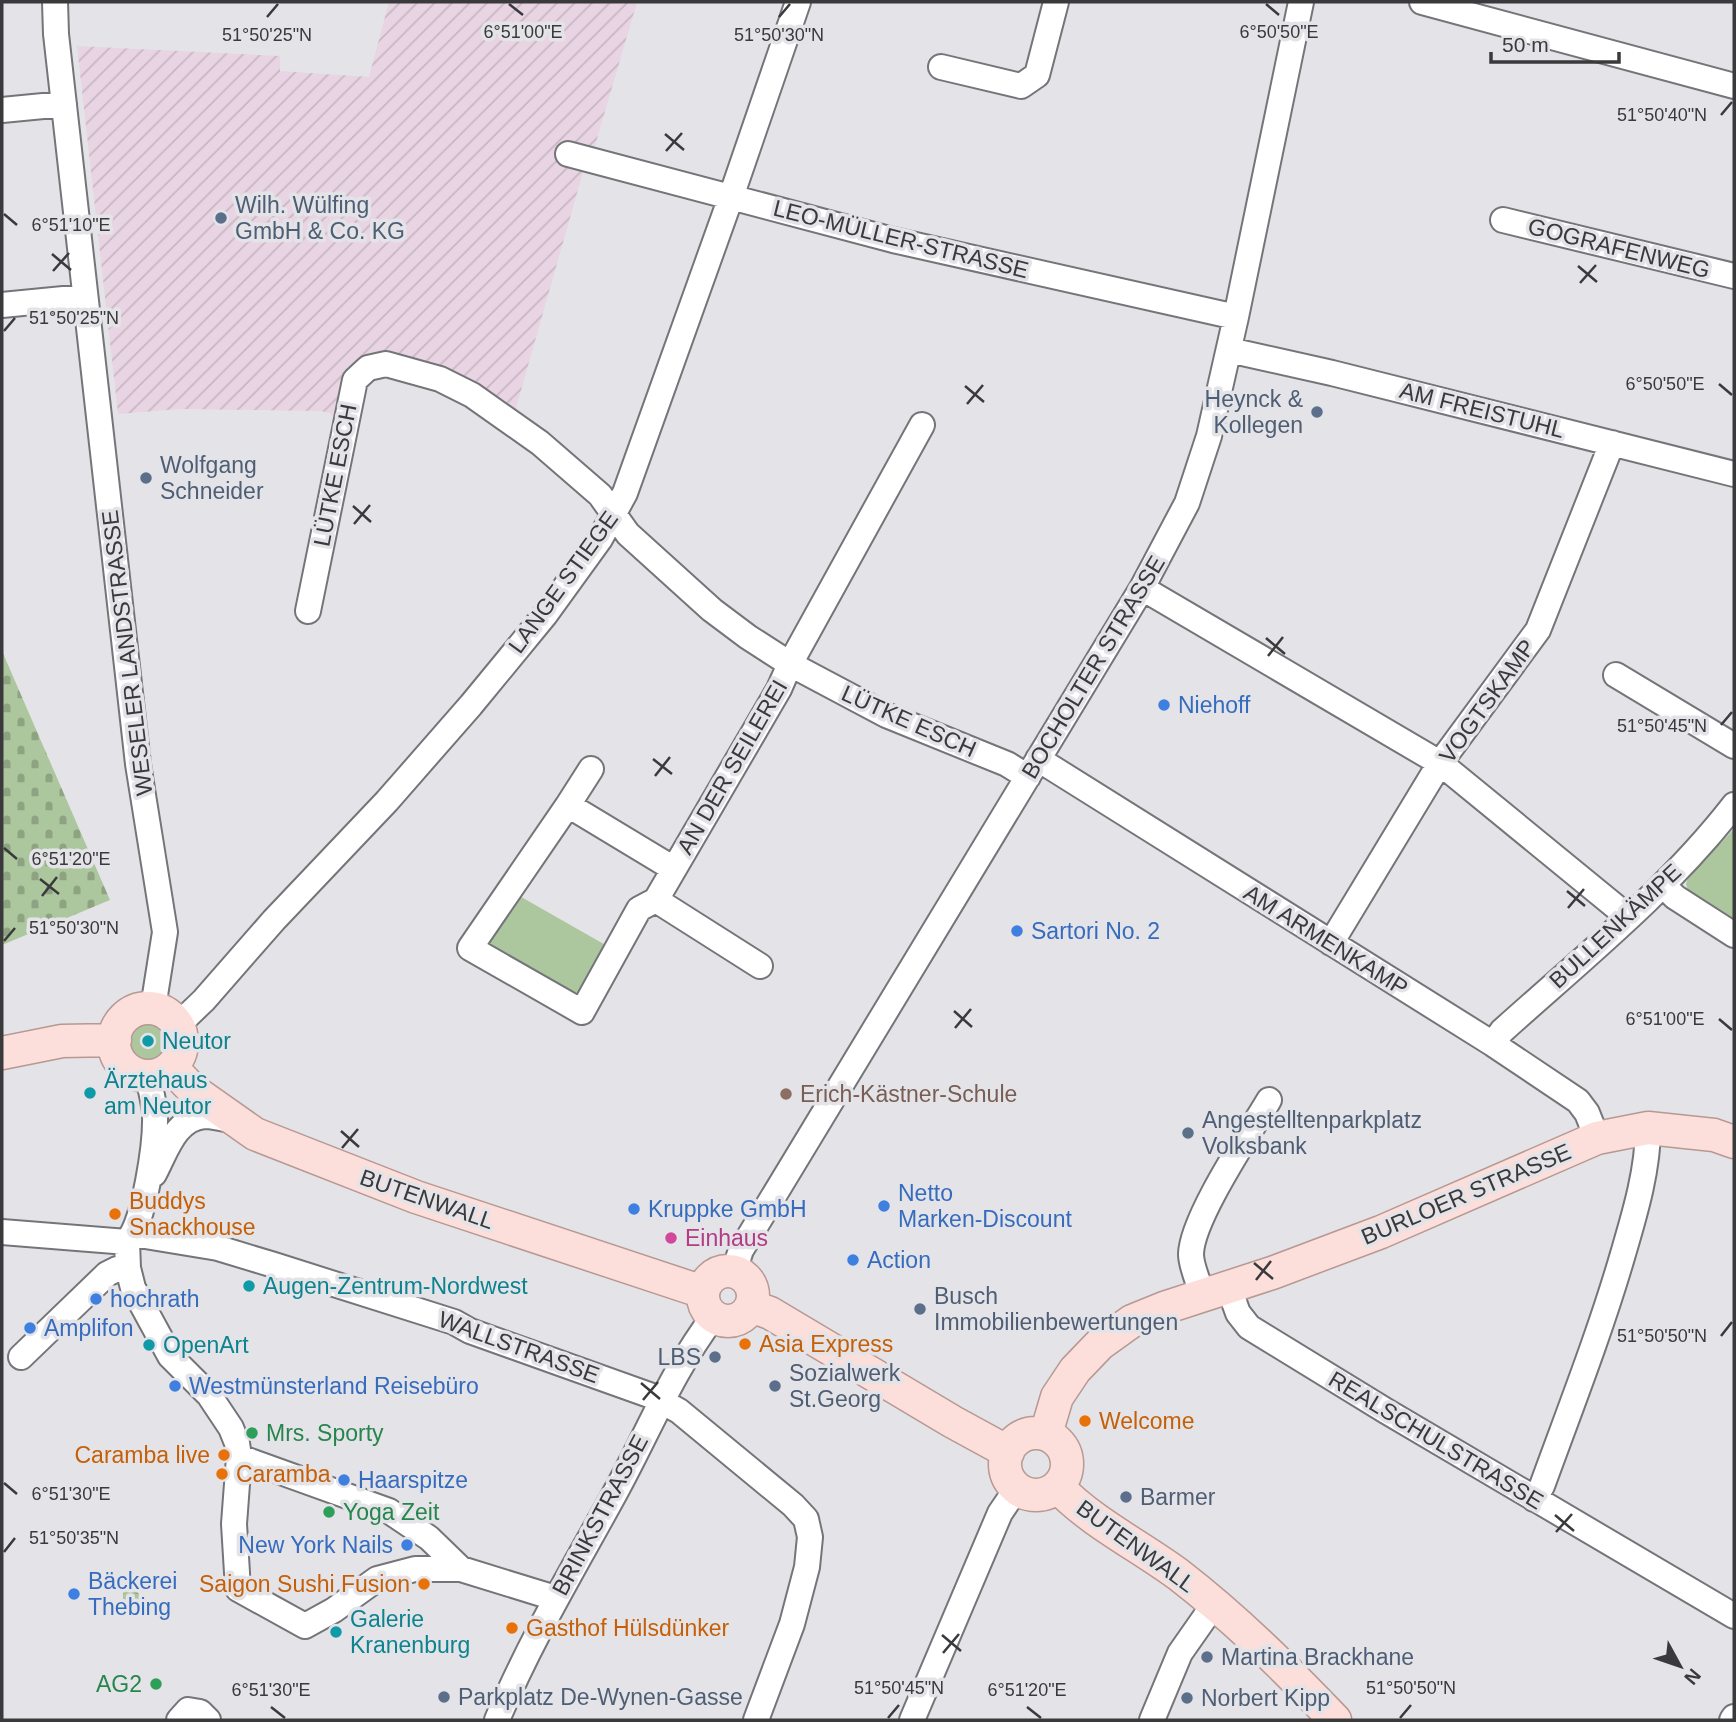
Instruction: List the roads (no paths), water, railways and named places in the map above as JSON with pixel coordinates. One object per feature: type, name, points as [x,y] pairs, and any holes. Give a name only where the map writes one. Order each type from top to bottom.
[{"type":"main road","points":[[137,1010],[166,1017],[182,1035],[178,1058],[159,1071],[137,1074],[127,1068],[116,1051],[117,1029],[137,1010]]},
{"type":"main road","points":[[2,1053],[62,1041],[115,1040]]},
{"type":"main road","name":"BUTENWALL","points":[[159,1071],[194,1091],[234,1121],[267,1139],[416,1197],[709,1304]]},
{"type":"main road","name":"BURLOER STRASSE","points":[[1046,1434],[1057,1397],[1075,1370],[1100,1344],[1132,1321],[1381,1232],[1597,1138],[1648,1128],[1714,1135],[1734,1142]]},
{"type":"main road","points":[[734,1272],[748,1281],[752,1289],[751,1306],[735,1320],[727,1320],[709,1304],[705,1285],[714,1275],[734,1272]]},
{"type":"main road","points":[[751,1306],[770,1313],[953,1422],[1008,1451]]},
{"type":"main road","points":[[1046,1434],[1055,1439],[1067,1456],[1065,1477],[1058,1487],[1043,1495],[1025,1493],[1017,1488],[1007,1475],[1005,1466],[1008,1451],[1025,1435],[1046,1434]]},
{"type":"main road","name":"BUTENWALL","points":[[1058,1487],[1077,1504],[1215,1603],[1278,1661],[1335,1720]]},
{"type":"street","name":"WESELER LANDSTRASSE","points":[[55,2],[84,297],[139,773],[165,932],[166,1017]]},
{"type":"street","name":"LANGE STIEGE","points":[[166,1017],[188,1017],[274,920],[387,801],[545,615],[600,539],[625,493],[798,2]]},
{"type":"street","points":[[941,67],[1021,86],[1037,75],[1056,2]]},
{"type":"street","name":"BOCHOLTER STRASSE","points":[[734,1272],[741,1250],[1142,588],[1176,526],[1199,470],[1229,350],[1301,2]]},
{"type":"street","points":[[1422,2],[1734,86]]},
{"type":"street","points":[[2,110],[64,104]]},
{"type":"street","name":"LEO-MÜLLER-STRASSE","points":[[568,154],[893,240],[1236,317]]},
{"type":"street","name":"GOGRAFENWEG","points":[[1503,220],[1734,276]]},
{"type":"street","points":[[2,306],[84,297]]},
{"type":"street","name":"AM FREISTUHL","points":[[1229,350],[1332,373],[1734,474]]},
{"type":"street","name":"LÜTKE ESCH","points":[[308,611],[355,380],[368,368],[386,365],[440,379],[472,395],[541,443],[600,495],[628,534],[712,610],[790,664],[886,715],[1007,764],[1033,768]]},
{"type":"street","points":[[790,664],[922,425]]},
{"type":"street","name":"VOGTSKAMP","points":[[1331,943],[1440,763],[1538,630],[1612,443]]},
{"type":"street","points":[[1142,588],[1440,763],[1616,907],[1627,919]]},
{"type":"street","name":"AN DER SEILEREI","points":[[674,869],[568,805],[470,948],[582,1012],[639,909],[656,900],[674,869],[779,688],[790,664]]},
{"type":"street","points":[[1616,674],[1734,746]]},
{"type":"street","name":"AM ARMENKAMP","points":[[1033,768],[1331,943],[1493,1044],[1578,1101],[1587,1113],[1597,1138]]},
{"type":"street","points":[[568,805],[591,769]]},
{"type":"street","name":"BULLENKÄMPE","points":[[1493,1044],[1502,1031],[1663,885],[1714,831],[1734,805]]},
{"type":"street","points":[[1663,885],[1675,897],[1734,935]]},
{"type":"street","points":[[656,900],[760,966]]},
{"type":"street","points":[[146,1190],[159,1071]]},
{"type":"street","points":[[1216,1292],[1191,1257],[1193,1238],[1269,1100]]},
{"type":"street","points":[[234,1121],[205,1116],[183,1125],[175,1134],[146,1190],[130,1238],[128,1268],[133,1288],[170,1356],[209,1395],[231,1428],[237,1443],[239,1457],[234,1524],[238,1589],[305,1626],[377,1579],[415,1569],[461,1569],[555,1598]]},
{"type":"street","points":[[1534,1499],[1542,1486],[1608,1305],[1633,1219],[1648,1148],[1648,1128]]},
{"type":"street","name":"WALLSTRASSE","points":[[2,1232],[130,1238],[218,1248],[454,1322],[470,1331],[568,1364],[679,1410],[793,1505],[806,1519],[810,1537],[807,1567],[792,1624],[757,1720]]},
{"type":"street","points":[[21,1357],[107,1274],[128,1268]]},
{"type":"street","name":"REALSCHULSTRASSE","points":[[1216,1292],[1249,1327],[1734,1616]]},
{"type":"street","name":"BRINKSTRASSE","points":[[498,1720],[555,1598],[616,1491],[709,1304]]},
{"type":"street","points":[[239,1457],[388,1511],[429,1538],[461,1569]]},
{"type":"street","points":[[912,1720],[1000,1513],[1017,1488]]},
{"type":"street","name":"BUTENWALL","points":[[1152,1720],[1180,1653],[1215,1603]]},
{"type":"place","name":"Wilh. Wülfing GmbH & Co. KG","points":[[221,218]]},
{"type":"place","name":"Heynck & Kollegen","points":[[1317,412]]},
{"type":"place","name":"Wolfgang Schneider","points":[[146,478]]},
{"type":"place","name":"Niehoff","points":[[1164,705]]},
{"type":"place","name":"Sartori No. 2","points":[[1017,931]]},
{"type":"place","name":"Neutor","points":[[148,1041]]},
{"type":"place","name":"Ärztehaus am Neutor","points":[[90,1093]]},
{"type":"place","name":"Erich-Kästner-Schule","points":[[786,1094]]},
{"type":"place","name":"Angestelltenparkplatz Volksbank","points":[[1188,1133]]},
{"type":"place","name":"Netto Marken-Discount","points":[[884,1206]]},
{"type":"place","name":"Kruppke GmbH","points":[[634,1209]]},
{"type":"place","name":"Buddys Snackhouse","points":[[115,1214]]},
{"type":"place","name":"Einhaus","points":[[671,1238]]},
{"type":"place","name":"Action","points":[[853,1260]]},
{"type":"place","name":"Augen-Zentrum-Nordwest","points":[[249,1286]]},
{"type":"place","name":"hochrath","points":[[96,1299]]},
{"type":"place","name":"Busch Immobilienbewertungen","points":[[920,1309]]},
{"type":"place","name":"Amplifon","points":[[30,1328]]},
{"type":"place","name":"Asia Express","points":[[745,1344]]},
{"type":"place","name":"OpenArt","points":[[149,1345]]},
{"type":"place","name":"LBS","points":[[715,1357]]},
{"type":"place","name":"Westmünsterland Reisebüro","points":[[175,1386]]},
{"type":"place","name":"Sozialwerk St.Georg","points":[[775,1386]]},
{"type":"place","name":"Welcome","points":[[1085,1421]]},
{"type":"place","name":"Mrs. Sporty","points":[[252,1433]]},
{"type":"place","name":"Caramba live","points":[[224,1455]]},
{"type":"place","name":"Caramba","points":[[222,1474]]},
{"type":"place","name":"Haarspitze","points":[[344,1480]]},
{"type":"place","name":"Barmer","points":[[1126,1497]]},
{"type":"place","name":"Yoga Zeit","points":[[329,1512]]},
{"type":"place","name":"New York Nails","points":[[407,1545]]},
{"type":"place","name":"Saigon Sushi Fusion","points":[[424,1584]]},
{"type":"place","name":"Bäckerei Thebing","points":[[74,1594]]},
{"type":"place","name":"Gasthof Hülsdünker","points":[[512,1628]]},
{"type":"place","name":"Galerie Kranenburg","points":[[336,1632]]},
{"type":"place","name":"Martina Brackhane","points":[[1207,1657]]},
{"type":"place","name":"AG2","points":[[156,1684]]},
{"type":"place","name":"Parkplatz De-Wynen-Gasse","points":[[444,1697]]},
{"type":"place","name":"Norbert Kipp","points":[[1187,1698]]}]
